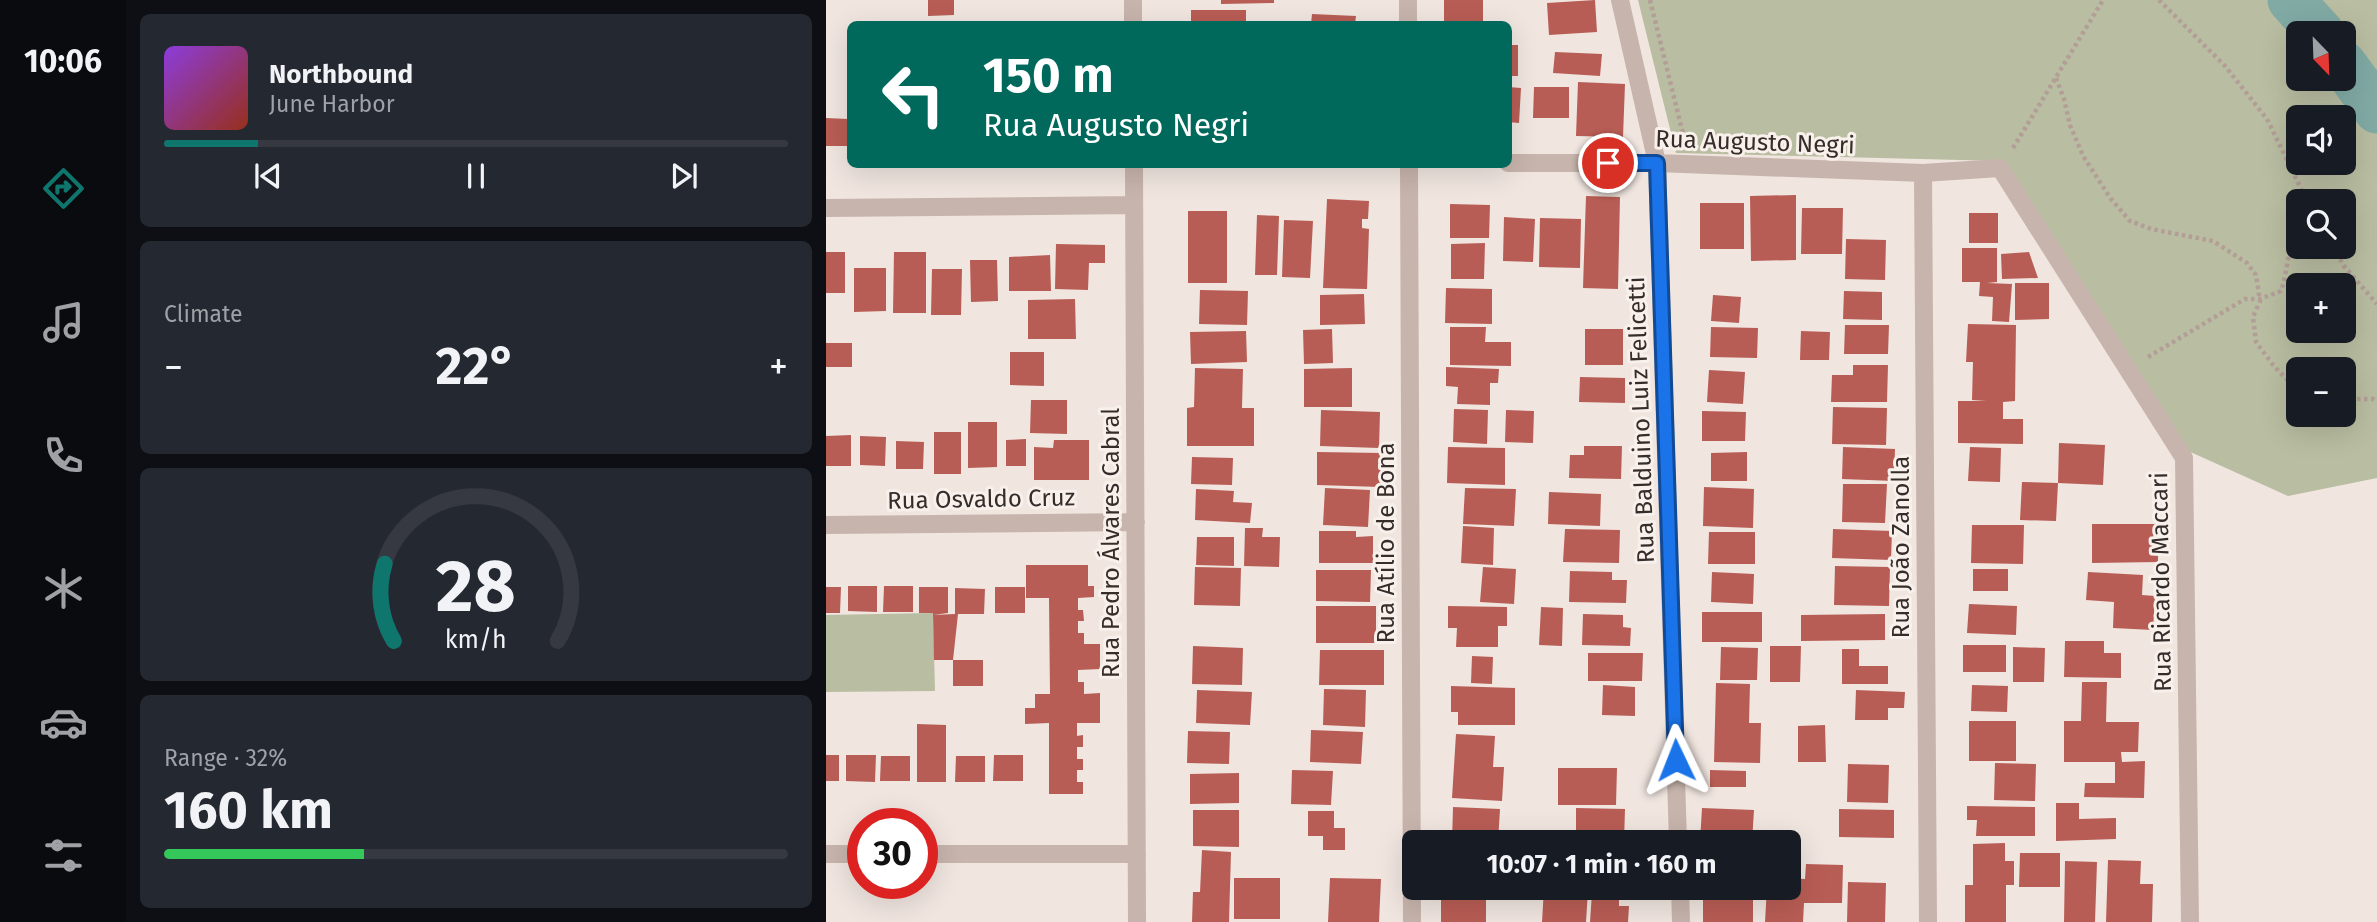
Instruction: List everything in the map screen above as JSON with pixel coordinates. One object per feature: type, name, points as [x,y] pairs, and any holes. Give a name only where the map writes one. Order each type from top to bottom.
[{"type":"street","points":[[1133,0],[1133,21]]},
{"type":"street","points":[[1408,0],[1408,21]]},
{"type":"street","name":"Rua Balduino Luiz Felicetti","points":[[1620,0],[1657,163],[1678,830]]},
{"type":"street","name":"Rua Augusto Negri","points":[[1512,163],[1657,163],[1923,173],[2000,168]]},
{"type":"street","name":"Rua Pedro Álvares Cabral","points":[[1134,168],[1137,922]]},
{"type":"street","name":"Rua Atílio de Bona","points":[[1409,168],[1412,922]]},
{"type":"street","name":"Rua Ricardo Maccari","points":[[2000,168],[2184,458],[2190,922]]},
{"type":"street","name":"Rua João Zanolla","points":[[1923,173],[1928,922]]},
{"type":"street","points":[[826,208],[1134,205]]},
{"type":"street","name":"Rua Osvaldo Cruz","points":[[826,525],[1136,522]]},
{"type":"street","points":[[826,854],[847,854]]},
{"type":"street","points":[[938,854],[1137,854]]},
{"type":"street","points":[[1680,900],[1681,922]]},
{"type":"path","points":[[2013,148],[2103,0]]},
{"type":"path","points":[[2159,0],[2225,65],[2267,119],[2301,189]]},
{"type":"path","points":[[2056,78],[2070,125],[2084,156],[2111,199],[2130,222],[2151,229],[2213,241],[2247,263],[2256,275],[2260,299],[2253,317],[2256,342],[2286,379]]},
{"type":"path","points":[[2148,357],[2245,299],[2260,299],[2281,291],[2287,275],[2289,259]]},
{"type":"path","points":[[2340,259],[2377,304]]},
{"type":"path","points":[[2356,399],[2374,399],[2377,402]]},
{"type":"green space","points":[[1638,0],[2377,0],[2377,478],[2288,496],[2186,450],[2002,161],[1676,153]]},
{"type":"green space","points":[[933,613],[935,691],[826,692],[826,615]]},
{"type":"building","points":[[928,0],[954,0],[954,15],[928,16]]},
{"type":"building","points":[[1221,0],[1274,0],[1274,3],[1221,4]]},
{"type":"building","points":[[1444,0],[1483,0],[1483,21],[1444,21]]},
{"type":"building","points":[[1595,0],[1597,32],[1549,35],[1547,3]]},
{"type":"building","points":[[1191,10],[1246,10],[1246,21],[1191,21]]},
{"type":"building","points":[[1312,14],[1356,16],[1355,21],[1311,21]]},
{"type":"building","points":[[1512,45],[1518,45],[1518,76],[1512,76]]},
{"type":"building","points":[[1555,52],[1602,54],[1600,76],[1553,73]]},
{"type":"building","points":[[1578,82],[1625,84],[1623,137],[1576,136]]},
{"type":"building","points":[[1512,87],[1521,88],[1519,123],[1512,122]]},
{"type":"building","points":[[1534,87],[1569,87],[1569,118],[1533,118]]},
{"type":"building","points":[[826,118],[847,119],[847,146],[826,146]]},
{"type":"building","points":[[1796,195],[1796,260],[1751,261],[1750,196]]},
{"type":"building","points":[[1586,196],[1620,197],[1618,289],[1583,288]]},
{"type":"building","points":[[1327,199],[1369,201],[1368,219],[1362,219],[1362,228],[1369,229],[1367,289],[1323,288]]},
{"type":"building","points":[[1700,203],[1744,203],[1744,249],[1700,249]]},
{"type":"building","points":[[1450,204],[1490,205],[1489,238],[1450,238]]},
{"type":"building","points":[[1802,208],[1843,208],[1842,254],[1801,254]]},
{"type":"building","points":[[1188,211],[1227,211],[1227,283],[1188,283]]},
{"type":"building","points":[[1969,213],[1998,213],[1998,243],[1969,243]]},
{"type":"building","points":[[1257,215],[1279,216],[1277,275],[1255,275]]},
{"type":"building","points":[[1504,217],[1535,219],[1533,262],[1503,261]]},
{"type":"building","points":[[1540,218],[1581,219],[1580,268],[1539,267]]},
{"type":"building","points":[[1284,220],[1313,221],[1310,278],[1282,277]]},
{"type":"building","points":[[1846,239],[1886,240],[1885,280],[1845,279]]},
{"type":"building","points":[[1485,243],[1484,279],[1451,279],[1451,244]]},
{"type":"building","points":[[1056,244],[1105,245],[1105,263],[1089,263],[1088,290],[1055,289]]},
{"type":"building","points":[[1962,248],[1997,248],[1997,282],[1987,283],[2012,284],[2009,322],[1992,321],[1993,297],[1979,296],[1980,282],[1962,282]]},
{"type":"building","points":[[826,252],[845,252],[845,293],[826,293]]},
{"type":"building","points":[[894,252],[926,252],[926,313],[893,313]]},
{"type":"building","points":[[2029,252],[2038,278],[2002,279],[2001,254]]},
{"type":"building","points":[[1050,255],[1051,291],[1009,291],[1009,257]]},
{"type":"building","points":[[970,260],[997,260],[998,301],[971,302]]},
{"type":"building","points":[[854,268],[886,268],[886,311],[854,312]]},
{"type":"building","points":[[932,269],[962,269],[961,315],[931,315]]},
{"type":"building","points":[[2015,283],[2049,283],[2049,319],[2015,320]]},
{"type":"building","points":[[1446,288],[1492,289],[1492,324],[1445,323]]},
{"type":"building","points":[[1200,290],[1248,291],[1247,325],[1199,324]]},
{"type":"building","points":[[1844,291],[1882,292],[1882,320],[1843,319]]},
{"type":"building","points":[[1364,294],[1365,324],[1320,325],[1320,295]]},
{"type":"building","points":[[1713,295],[1741,297],[1739,323],[1711,321]]},
{"type":"building","points":[[1075,299],[1076,339],[1028,339],[1028,300]]},
{"type":"building","points":[[1968,324],[2016,325],[2015,401],[2003,402],[2003,419],[2023,419],[2023,444],[1958,443],[1958,401],[1986,401],[1972,400],[1973,362],[1966,362]]},
{"type":"building","points":[[1845,325],[1889,325],[1888,354],[1844,354]]},
{"type":"building","points":[[1450,327],[1486,327],[1485,342],[1511,342],[1511,366],[1450,365]]},
{"type":"building","points":[[1711,327],[1758,328],[1757,358],[1710,357]]},
{"type":"building","points":[[1332,329],[1333,363],[1304,364],[1303,330]]},
{"type":"building","points":[[1585,329],[1623,329],[1623,365],[1585,365]]},
{"type":"building","points":[[1246,331],[1247,362],[1191,364],[1190,332]]},
{"type":"building","points":[[1801,331],[1830,332],[1829,360],[1800,360]]},
{"type":"building","points":[[826,343],[852,343],[852,367],[826,367]]},
{"type":"building","points":[[1010,352],[1044,352],[1044,386],[1010,385]]},
{"type":"building","points":[[1853,365],[1888,365],[1887,402],[1831,402],[1832,375],[1853,375]]},
{"type":"building","points":[[1446,367],[1499,369],[1498,383],[1490,383],[1490,405],[1457,404],[1458,387],[1446,386]]},
{"type":"building","points":[[1195,368],[1243,369],[1242,408],[1254,408],[1254,446],[1187,446],[1187,408],[1194,407]]},
{"type":"building","points":[[1352,368],[1352,407],[1304,407],[1304,369]]},
{"type":"building","points":[[1709,370],[1745,372],[1743,404],[1707,402]]},
{"type":"building","points":[[1580,377],[1625,378],[1625,403],[1579,402]]},
{"type":"building","points":[[1031,400],[1067,400],[1067,434],[1030,433]]},
{"type":"building","points":[[1833,407],[1887,408],[1886,445],[1832,444]]},
{"type":"building","points":[[1454,409],[1488,410],[1487,444],[1453,442]]},
{"type":"building","points":[[1321,410],[1380,412],[1379,448],[1320,446]]},
{"type":"building","points":[[1506,410],[1534,411],[1533,443],[1505,442]]},
{"type":"building","points":[[1702,411],[1746,412],[1745,441],[1702,441]]},
{"type":"building","points":[[968,422],[997,422],[997,467],[968,468]]},
{"type":"building","points":[[934,432],[961,432],[961,474],[934,474]]},
{"type":"building","points":[[851,435],[851,466],[826,466],[826,436]]},
{"type":"building","points":[[860,436],[886,437],[885,466],[860,465]]},
{"type":"building","points":[[1026,439],[1026,466],[1006,466],[1006,440]]},
{"type":"building","points":[[1054,440],[1089,440],[1089,480],[1034,480],[1034,447],[1053,448]]},
{"type":"building","points":[[896,441],[924,442],[923,469],[896,469]]},
{"type":"building","points":[[2059,443],[2105,445],[2103,485],[2058,483]]},
{"type":"building","points":[[1584,446],[1622,446],[1621,479],[1569,478],[1570,455],[1584,455]]},
{"type":"building","points":[[1448,447],[1505,448],[1505,485],[1447,483]]},
{"type":"building","points":[[1843,447],[1895,449],[1894,481],[1842,479]]},
{"type":"building","points":[[1970,447],[2001,448],[2000,482],[1968,481]]},
{"type":"building","points":[[1317,452],[1382,453],[1381,487],[1317,485]]},
{"type":"building","points":[[1747,452],[1747,481],[1711,481],[1711,453]]},
{"type":"building","points":[[1192,457],[1233,458],[1232,485],[1191,484]]},
{"type":"building","points":[[2022,482],[2058,483],[2056,521],[2020,520]]},
{"type":"building","points":[[1843,484],[1887,484],[1885,523],[1842,522]]},
{"type":"building","points":[[1704,487],[1754,489],[1753,528],[1703,526]]},
{"type":"building","points":[[1325,488],[1370,490],[1368,527],[1323,525]]},
{"type":"building","points":[[1465,488],[1516,489],[1514,526],[1463,524]]},
{"type":"building","points":[[1196,489],[1234,491],[1233,502],[1252,503],[1250,523],[1195,520]]},
{"type":"building","points":[[1549,492],[1601,494],[1600,526],[1548,524]]},
{"type":"building","points":[[2092,524],[2158,524],[2158,562],[2092,563]]},
{"type":"building","points":[[1972,525],[2024,525],[2023,564],[1971,563]]},
{"type":"building","points":[[1463,526],[1494,528],[1493,565],[1461,563]]},
{"type":"building","points":[[1245,528],[1263,528],[1262,537],[1280,537],[1279,567],[1244,566]]},
{"type":"building","points":[[1565,529],[1620,530],[1619,563],[1563,562]]},
{"type":"building","points":[[1833,529],[1892,531],[1891,560],[1832,558]]},
{"type":"building","points":[[1319,531],[1356,531],[1356,537],[1373,536],[1373,563],[1319,563]]},
{"type":"building","points":[[1709,532],[1755,532],[1755,564],[1708,564]]},
{"type":"building","points":[[1197,537],[1234,537],[1234,566],[1196,565]]},
{"type":"building","points":[[1026,565],[1088,565],[1088,586],[1094,586],[1094,597],[1078,598],[1078,610],[1083,610],[1084,621],[1078,621],[1078,633],[1084,633],[1084,644],[1100,644],[1100,669],[1078,670],[1078,682],[1084,682],[1084,694],[1100,693],[1100,723],[1077,723],[1077,736],[1083,735],[1083,747],[1077,747],[1077,759],[1083,759],[1083,770],[1077,770],[1077,782],[1083,782],[1083,794],[1049,794],[1049,723],[1025,724],[1025,708],[1035,708],[1035,694],[1050,694],[1049,598],[1026,598]]},
{"type":"building","points":[[1835,566],[1890,567],[1889,606],[1834,605]]},
{"type":"building","points":[[1195,567],[1241,568],[1240,606],[1194,605]]},
{"type":"building","points":[[1483,567],[1516,569],[1514,604],[1480,602]]},
{"type":"building","points":[[1973,569],[2008,569],[2008,591],[1973,591]]},
{"type":"building","points":[[1316,570],[1371,570],[1370,602],[1316,601]]},
{"type":"building","points":[[1570,571],[1612,572],[1612,580],[1627,580],[1626,603],[1569,602]]},
{"type":"building","points":[[1712,572],[1754,574],[1753,604],[1711,602]]},
{"type":"building","points":[[2088,572],[2143,575],[2142,595],[2155,596],[2153,630],[2113,628],[2114,602],[2086,600]]},
{"type":"building","points":[[848,586],[877,586],[877,612],[848,611]]},
{"type":"building","points":[[884,586],[913,586],[913,612],[883,612]]},
{"type":"building","points":[[826,587],[841,587],[840,613],[826,613]]},
{"type":"building","points":[[919,587],[948,587],[948,613],[919,613]]},
{"type":"building","points":[[995,587],[1025,587],[1025,613],[995,613]]},
{"type":"building","points":[[955,588],[985,589],[984,614],[958,614],[953,660],[934,660],[933,615],[955,614]]},
{"type":"building","points":[[1969,604],[2017,606],[2016,635],[1967,633]]},
{"type":"building","points":[[1316,606],[1376,606],[1376,643],[1316,643]]},
{"type":"building","points":[[1448,606],[1507,607],[1507,626],[1498,626],[1498,647],[1456,647],[1457,628],[1448,628]]},
{"type":"building","points":[[1541,607],[1563,608],[1562,646],[1539,645]]},
{"type":"building","points":[[1702,612],[1762,612],[1762,642],[1702,642]]},
{"type":"building","points":[[1583,614],[1623,615],[1623,627],[1631,628],[1630,646],[1582,645]]},
{"type":"building","points":[[1885,614],[1885,640],[1801,641],[1801,615]]},
{"type":"building","points":[[2065,641],[2104,641],[2104,653],[2121,653],[2121,678],[2064,677]]},
{"type":"building","points":[[1963,645],[2006,645],[2006,672],[1963,672]]},
{"type":"building","points":[[1193,646],[1243,648],[1242,685],[1192,684]]},
{"type":"building","points":[[1770,646],[1801,646],[1800,682],[1770,682]]},
{"type":"building","points":[[1721,647],[1758,648],[1757,680],[1720,680]]},
{"type":"building","points":[[2013,647],[2045,648],[2044,682],[2013,682]]},
{"type":"building","points":[[1842,649],[1859,649],[1859,666],[1888,666],[1888,684],[1842,684]]},
{"type":"building","points":[[1320,650],[1384,650],[1384,685],[1319,685]]},
{"type":"building","points":[[1588,653],[1643,653],[1642,681],[1588,681]]},
{"type":"building","points":[[1472,656],[1493,657],[1492,684],[1471,683]]},
{"type":"building","points":[[953,660],[983,660],[983,686],[953,686]]},
{"type":"building","points":[[2082,682],[2107,682],[2106,722],[2139,722],[2138,752],[2121,752],[2122,762],[2145,761],[2144,798],[2084,797],[2085,783],[2115,783],[2115,762],[2064,762],[2064,721],[2081,721]]},
{"type":"building","points":[[1716,683],[1750,684],[1749,723],[1761,723],[1760,763],[1714,762]]},
{"type":"building","points":[[1603,685],[1635,687],[1635,716],[1602,715]]},
{"type":"building","points":[[1972,685],[2008,686],[2007,712],[1971,711]]},
{"type":"building","points":[[1451,686],[1515,688],[1515,725],[1458,725],[1458,712],[1451,712]]},
{"type":"building","points":[[1324,689],[1366,690],[1365,727],[1323,725]]},
{"type":"building","points":[[1197,690],[1252,692],[1250,725],[1196,723]]},
{"type":"building","points":[[1856,690],[1905,692],[1904,708],[1888,708],[1888,720],[1855,720]]},
{"type":"building","points":[[1969,721],[2016,721],[2016,761],[1969,761]]},
{"type":"building","points":[[917,724],[946,725],[946,782],[917,782]]},
{"type":"building","points":[[1825,725],[1826,762],[1798,762],[1798,726]]},
{"type":"building","points":[[1311,730],[1363,732],[1361,764],[1310,762]]},
{"type":"building","points":[[1188,731],[1230,732],[1229,764],[1187,763]]},
{"type":"building","points":[[1456,734],[1495,736],[1493,767],[1504,767],[1502,801],[1452,798]]},
{"type":"building","points":[[826,755],[839,755],[839,781],[826,781]]},
{"type":"building","points":[[846,755],[876,755],[875,782],[846,781]]},
{"type":"building","points":[[994,755],[1023,755],[1023,781],[993,781]]},
{"type":"building","points":[[881,756],[910,756],[910,781],[880,781]]},
{"type":"building","points":[[956,756],[985,756],[985,782],[955,782]]},
{"type":"building","points":[[1995,763],[2036,764],[2035,801],[1994,800]]},
{"type":"building","points":[[1848,764],[1889,765],[1888,803],[1847,802]]},
{"type":"building","points":[[1558,768],[1617,768],[1616,805],[1558,805]]},
{"type":"building","points":[[1292,770],[1333,771],[1331,805],[1291,804]]},
{"type":"building","points":[[1710,770],[1746,771],[1746,787],[1710,787]]},
{"type":"building","points":[[1239,773],[1239,803],[1190,804],[1190,774]]},
{"type":"building","points":[[2056,803],[2079,803],[2079,819],[2116,818],[2116,839],[2056,841]]},
{"type":"building","points":[[1967,806],[2035,807],[2035,836],[1976,836],[1977,820],[1967,820]]},
{"type":"building","points":[[1453,807],[1500,809],[1499,830],[1452,830]]},
{"type":"building","points":[[1576,808],[1625,809],[1624,830],[1576,830]]},
{"type":"building","points":[[1702,808],[1754,810],[1753,830],[1701,830]]},
{"type":"building","points":[[1839,809],[1894,810],[1894,838],[1839,837]]},
{"type":"building","points":[[1193,810],[1239,810],[1239,847],[1193,846]]},
{"type":"building","points":[[1308,811],[1334,811],[1334,828],[1345,828],[1345,850],[1323,850],[1323,836],[1308,836]]},
{"type":"building","points":[[2005,843],[2005,861],[2014,861],[2014,885],[2006,885],[2006,922],[1965,922],[1965,885],[1973,885],[1973,844]]},
{"type":"building","points":[[1202,850],[1231,852],[1229,922],[1192,922],[1193,892],[1200,892]]},
{"type":"building","points":[[2020,853],[2060,853],[2060,887],[2019,887]]},
{"type":"building","points":[[2108,860],[2141,861],[2140,884],[2153,884],[2152,922],[2106,922]]},
{"type":"building","points":[[2065,861],[2097,862],[2095,922],[2064,922]]},
{"type":"building","points":[[1806,864],[1843,865],[1842,903],[1804,903],[1803,922],[1765,922],[1766,900],[1801,900],[1801,879],[1805,879]]},
{"type":"building","points":[[1234,878],[1280,878],[1280,919],[1234,919]]},
{"type":"building","points":[[1330,878],[1381,879],[1379,922],[1328,922]]},
{"type":"building","points":[[1848,882],[1886,883],[1885,922],[1847,922]]},
{"type":"building","points":[[1441,900],[1486,900],[1486,922],[1441,922]]},
{"type":"building","points":[[1543,900],[1587,900],[1586,922],[1542,922]]},
{"type":"building","points":[[1592,900],[1619,900],[1619,906],[1629,906],[1628,922],[1590,922]]},
{"type":"building","points":[[1703,900],[1753,900],[1753,922],[1703,922]]},
{"type":"waterway","points":[[2291,0],[2310,21]]},
{"type":"waterway","points":[[2356,82],[2377,110]]},
{"type":"route","points":[[1608,163],[1657,163],[1676,760]]}]
